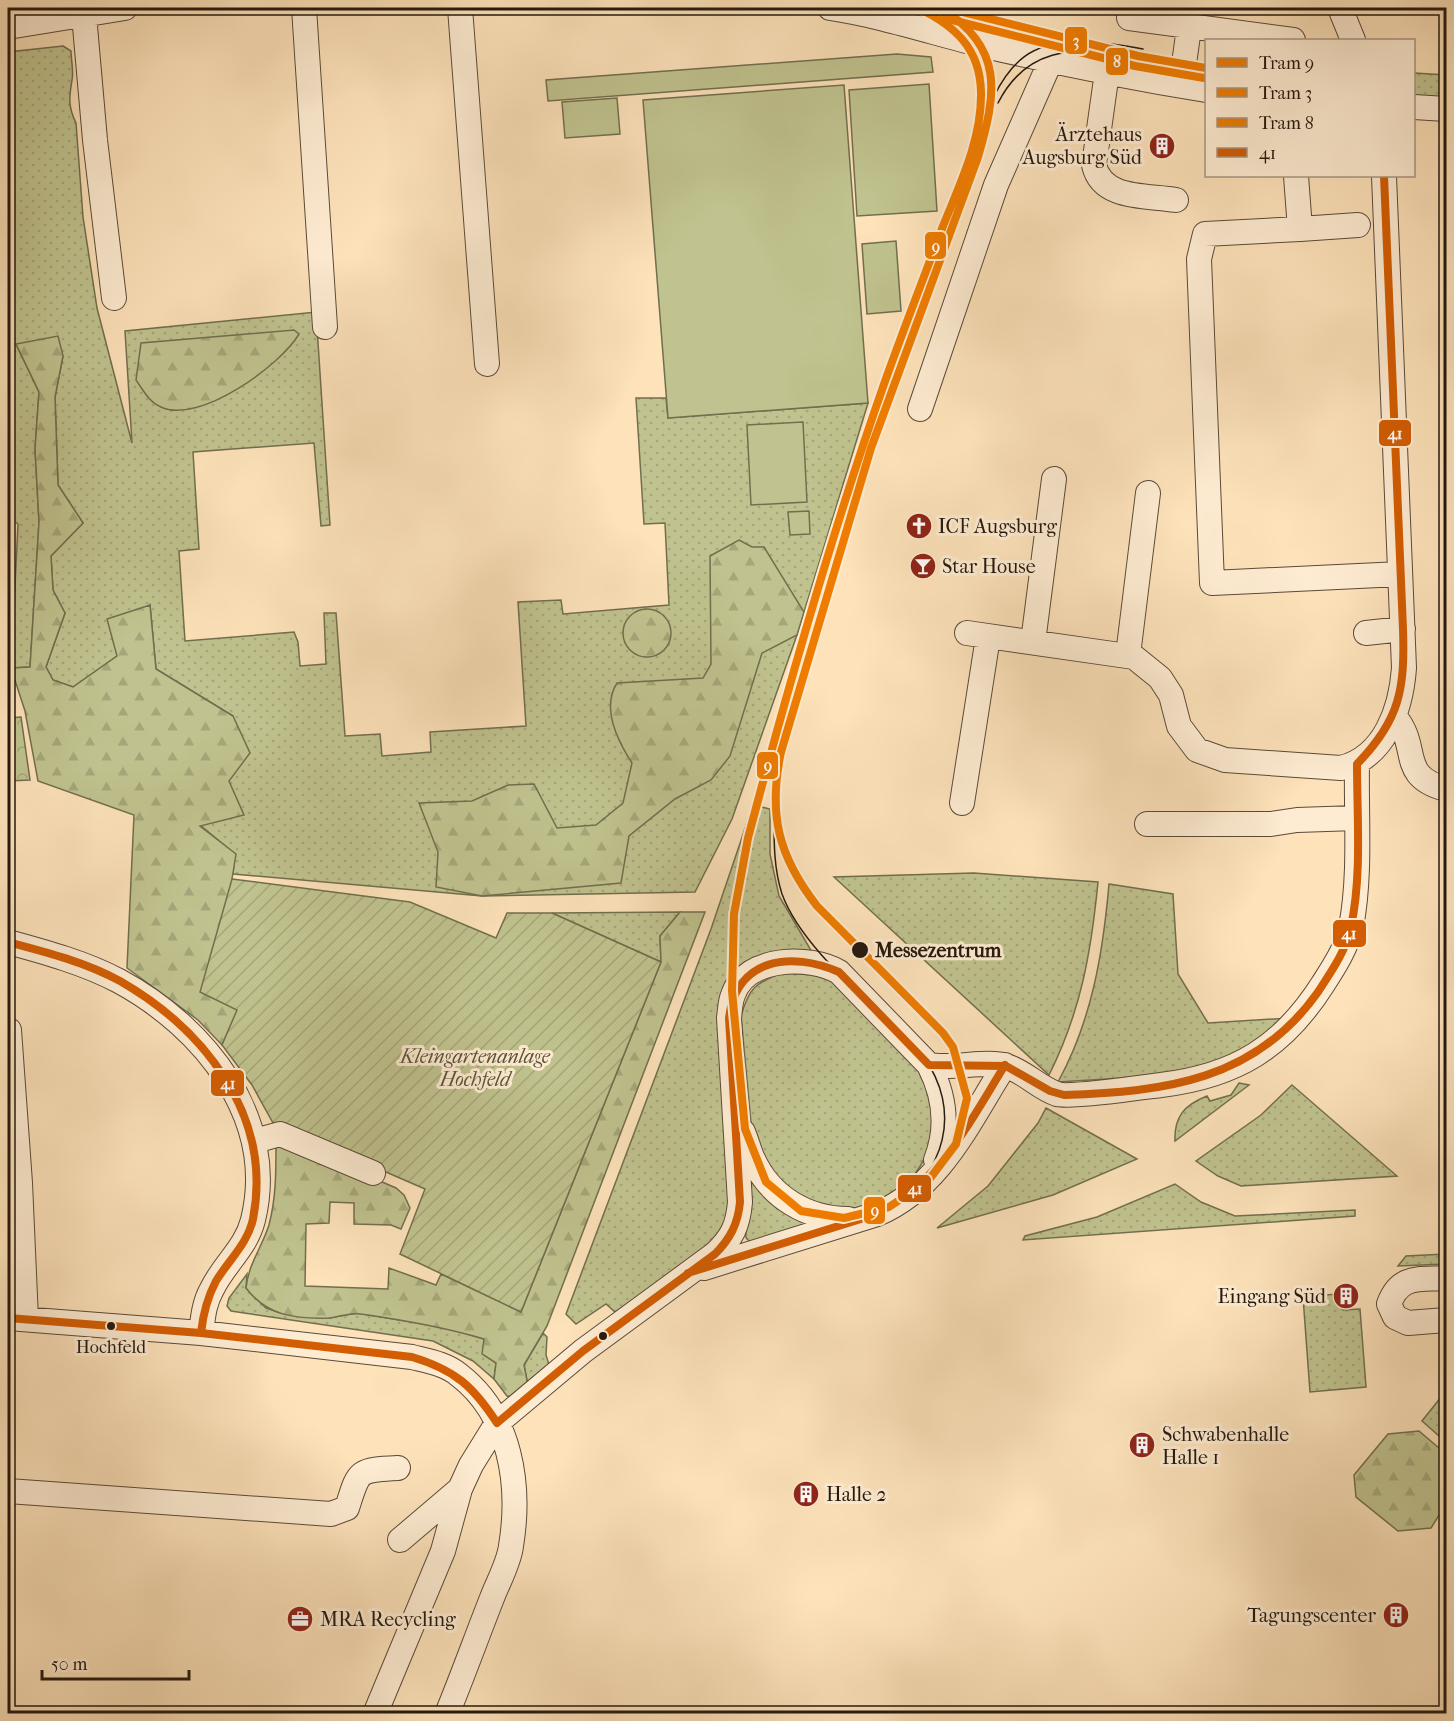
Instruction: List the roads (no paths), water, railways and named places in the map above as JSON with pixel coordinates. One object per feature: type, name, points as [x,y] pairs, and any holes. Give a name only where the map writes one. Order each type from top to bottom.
[{"type":"street","points":[[8,27],[125,8]]},
{"type":"street","points":[[304,8],[325,327]]},
{"type":"street","points":[[460,8],[487,364]]},
{"type":"street","points":[[830,8],[880,11],[983,45],[1107,72],[1205,90]]},
{"type":"street","points":[[1130,8],[1129,18],[1189,28],[1284,39]]},
{"type":"street","points":[[1340,8],[1345,39]]},
{"type":"street","points":[[84,15],[95,140],[114,298]]},
{"type":"street","points":[[1181,86],[1189,28]]},
{"type":"street","points":[[920,409],[996,185],[1051,60]]},
{"type":"street","points":[[1107,72],[1094,165],[1096,176],[1110,190],[1176,200]]},
{"type":"street","points":[[1415,107],[1446,109]]},
{"type":"street","points":[[1296,177],[1300,229]]},
{"type":"street","points":[[962,803],[977,635],[1128,655],[1140,660],[1160,678],[1171,695],[1179,726],[1189,743],[1208,755],[1225,760],[1341,768],[1358,764],[1382,738],[1395,717],[1402,691],[1402,629],[1384,177]]},
{"type":"street","points":[[1358,225],[1205,234],[1199,259],[1212,583],[1400,574]]},
{"type":"street","points":[[1037,642],[1054,479]]},
{"type":"street","points":[[1128,655],[1148,493]]},
{"type":"street","points":[[1366,633],[1402,629]]},
{"type":"street","points":[[1395,717],[1403,726],[1417,775],[1425,782],[1446,789]]},
{"type":"street","points":[[929,1065],[941,1067],[1005,1065],[1058,1095],[1173,1084],[1236,1066],[1269,1047],[1301,1017],[1336,962],[1350,930],[1354,905],[1358,764]]},
{"type":"street","points":[[1147,824],[1271,824],[1297,820],[1356,818]]},
{"type":"street","points":[[8,942],[98,972],[142,994],[194,1038],[227,1077],[239,1098],[255,1141],[258,1170],[253,1221],[236,1257],[212,1288],[204,1308],[201,1333]]},
{"type":"street","points":[[375,1713],[443,1551],[460,1489],[497,1423],[562,1367],[715,1254],[731,1239],[739,1221],[740,1202],[729,1018],[733,994],[742,980],[755,971],[790,960],[825,964],[840,972],[929,1065],[943,1104],[944,1125],[940,1147],[932,1167],[921,1183],[890,1208]]},
{"type":"street","points":[[9,1030],[20,1183],[13,1313],[412,1357],[439,1364],[458,1374],[478,1392],[497,1423],[512,1456],[515,1474],[511,1548],[447,1713]]},
{"type":"street","points":[[687,1273],[890,1208],[915,1193],[937,1170],[1005,1065]]},
{"type":"street","points":[[735,1114],[759,1170],[785,1200],[820,1216],[842,1219],[864,1217]]},
{"type":"street","points":[[255,1141],[280,1134],[373,1173]]},
{"type":"street","points":[[1446,1278],[1406,1281],[1394,1290],[1389,1304],[1395,1317],[1408,1323],[1446,1320]]},
{"type":"street","points":[[8,1491],[332,1514],[346,1508],[356,1478],[366,1469],[398,1468]]},
{"type":"street","points":[[400,1540],[460,1489]]},
{"type":"tram line","name":"9","points":[[918,8],[954,31],[970,51],[980,76],[978,127],[963,178],[883,387],[828,555],[748,838],[734,914],[732,991],[745,1129],[766,1182],[801,1211],[844,1218],[889,1207],[928,1181],[956,1144],[967,1098],[953,1047],[943,1033],[817,906],[804,888],[785,852],[776,815],[777,774],[781,752],[871,448],[978,157],[989,112],[990,73],[985,56],[976,39],[961,23],[941,8]]},
{"type":"tram line","name":"3","points":[[947,8],[1138,56],[1205,68]]},
{"type":"tram line","name":"8","points":[[944,18],[1135,66],[1204,78]]},
{"type":"tram line","points":[[968,162],[994,95],[1008,73],[1025,56],[1045,46],[1070,42],[1103,43],[1143,49]]},
{"type":"tram line","points":[[998,103],[1009,85],[1022,71],[1052,55],[1087,51],[1126,54]]},
{"type":"tram line","points":[[774,807],[777,873],[782,894],[792,916],[825,959],[923,1056],[935,1077],[942,1098],[945,1119],[942,1140],[935,1159],[924,1178],[909,1194],[890,1208]]},
{"type":"place","name":"Ärztehaus Augsburg Süd","points":[[1162,146]]},
{"type":"place","name":"ICF Augsburg","points":[[919,526]]},
{"type":"place","name":"Star House","points":[[923,566]]},
{"type":"place","name":"Messezentrum","points":[[860,950]]},
{"type":"place","name":"Eingang Süd","points":[[1346,1296]]},
{"type":"place","name":"Hochfeld","points":[[111,1326]]},
{"type":"place","name":"Schwabenhalle Halle 1","points":[[1142,1445]]},
{"type":"place","name":"Halle 2","points":[[806,1494]]},
{"type":"place","name":"Tagungscenter","points":[[1396,1615]]},
{"type":"place","name":"MRA Recycling","points":[[300,1619]]},
{"type":"park label","name":"Kleingartenanlage Hochfeld","points":[[475,1068]]}]
